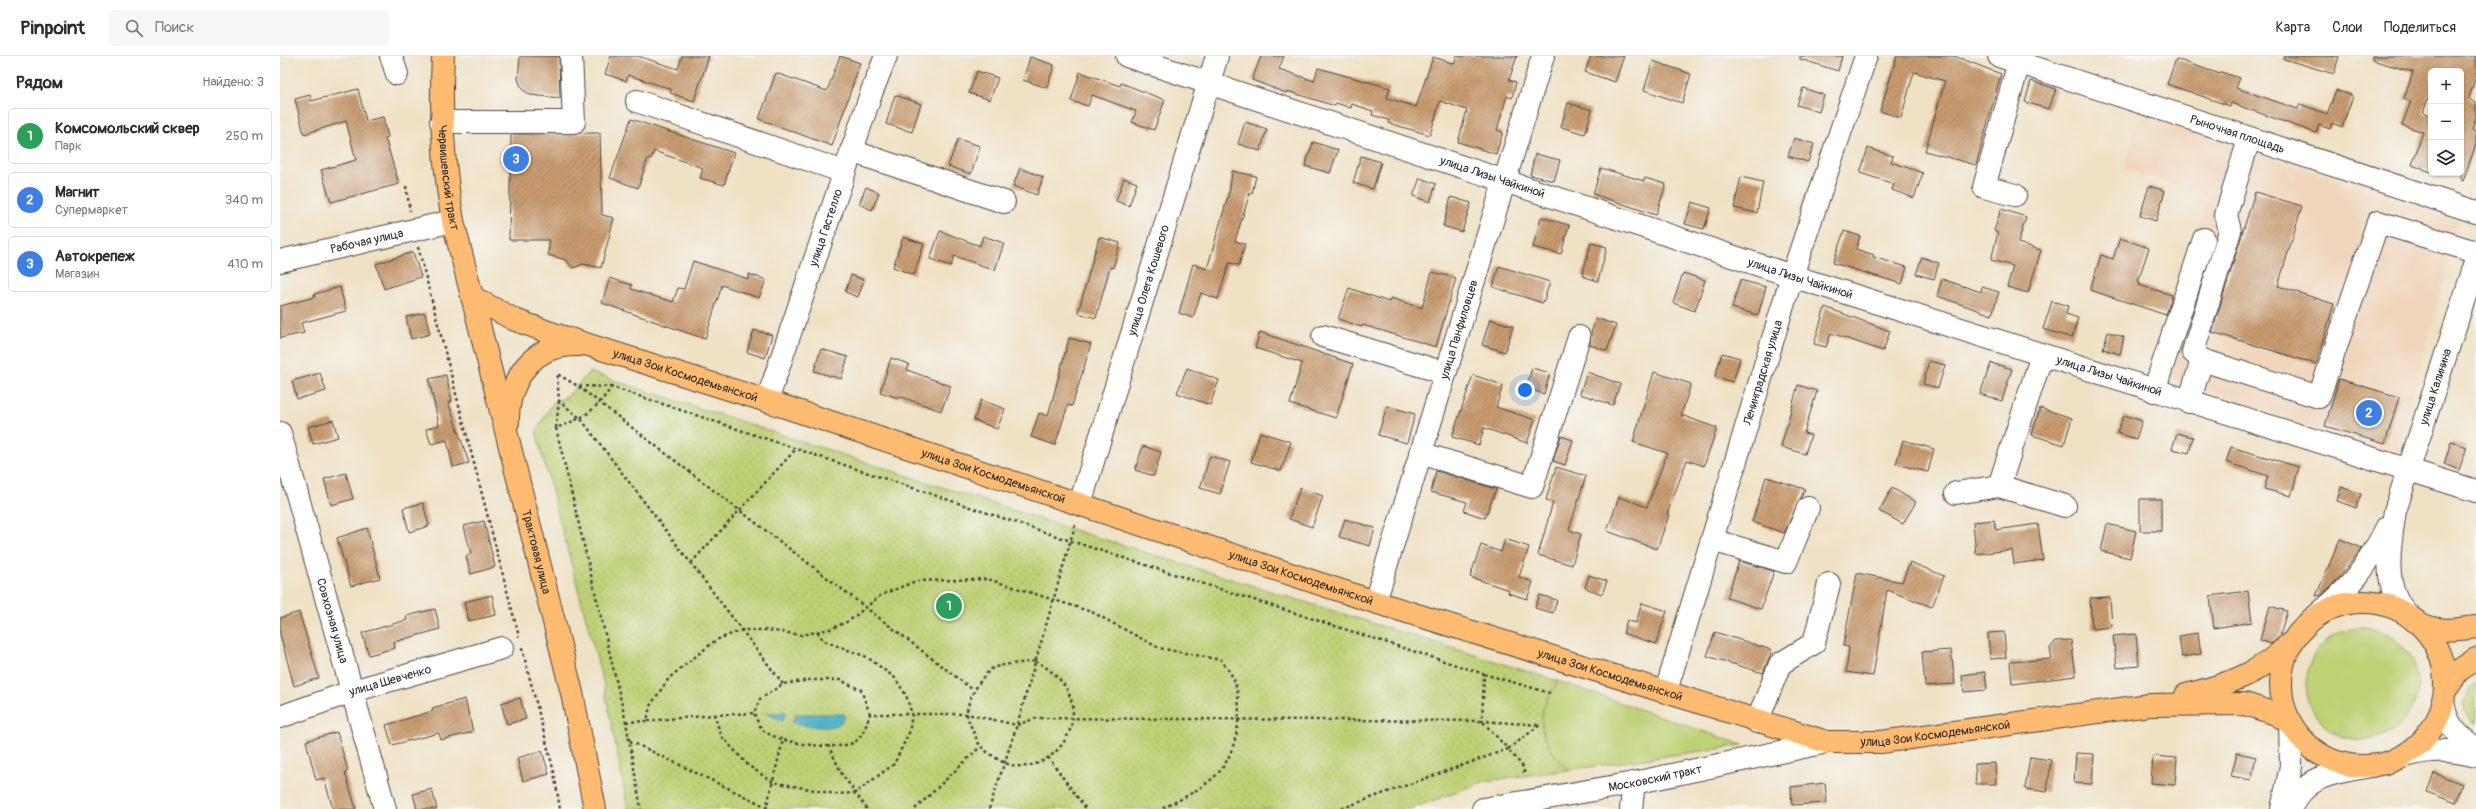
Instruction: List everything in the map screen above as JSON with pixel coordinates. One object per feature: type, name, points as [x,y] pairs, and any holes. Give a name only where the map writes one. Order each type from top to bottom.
[{"type":"main road","name":"Червишевский тракт","points":[[443,56],[441,122],[446,185],[452,221],[472,297]]},
{"type":"main road","name":"улица Зои Космодемьянской","points":[[472,297],[515,320],[767,401],[1375,602],[1666,691],[1757,722],[1827,742],[1858,744],[1887,741],[2150,704],[2241,679],[2266,665],[2294,638]]},
{"type":"main road","name":"Трактовая улица","points":[[472,297],[572,693],[595,809]]},
{"type":"main road","points":[[509,445],[509,402],[513,388],[526,367],[545,351],[557,347],[593,345]]},
{"type":"main road","points":[[2476,627],[2437,630],[2426,628],[2388,606],[2368,602],[2338,606],[2311,620],[2294,638],[2284,658],[2280,680],[2282,702],[2290,723],[2309,747],[2328,759],[2350,765],[2372,766],[2396,759],[2423,740],[2436,721],[2444,696],[2458,671],[2476,659]]},
{"type":"main road","points":[[2415,621],[2429,635],[2439,653],[2444,672],[2444,696]]},
{"type":"main road","name":"улица Зои Космодемьянской","points":[[2150,704],[2245,704],[2276,714],[2290,723]]},
{"type":"street","points":[[441,122],[574,122],[571,56]]},
{"type":"street","name":"улица Гастелло","points":[[767,401],[851,151],[886,56]]},
{"type":"street","name":"улица Лизы Чайкиной","points":[[1127,56],[1792,276],[2476,492]]},
{"type":"street","name":"улица Олега Кошевого","points":[[1080,504],[1217,56]]},
{"type":"street","name":"улица Панфиловцев","points":[[1375,602],[1503,180],[1543,56]]},
{"type":"street","name":"Ленинградская улица","points":[[1666,691],[1792,276],[1866,56]]},
{"type":"street","points":[[2009,59],[1984,187],[2015,195]]},
{"type":"street","name":"Рыночная площадь","points":[[2009,59],[2249,139],[2476,212]]},
{"type":"street","points":[[637,101],[844,172]]},
{"type":"street","points":[[2249,139],[2226,215],[2230,231],[2193,352],[2202,360],[2319,397],[2378,222],[2476,252]]},
{"type":"street","points":[[851,151],[1004,202]]},
{"type":"street","name":"Рабочая улица","points":[[280,261],[413,228],[452,221]]},
{"type":"street","points":[[2154,391],[2204,238]]},
{"type":"street","name":"улица Калинина","points":[[2415,621],[2406,614],[2401,606],[2390,575],[2389,552],[2395,511],[2476,262]]},
{"type":"street","points":[[1323,336],[1445,373]]},
{"type":"street","points":[[1420,453],[1532,487],[1579,337]]},
{"type":"street","points":[[1999,486],[2042,355]]},
{"type":"street","points":[[2189,402],[2202,360]]},
{"type":"street","name":"Совхозная улица","points":[[280,433],[385,809]]},
{"type":"street","points":[[1956,493],[1999,486],[2064,506]]},
{"type":"street","points":[[1712,540],[1786,562],[1808,508]]},
{"type":"street","name":"улица Калинина","points":[[2311,620],[2335,601],[2360,575],[2395,511]]},
{"type":"street","points":[[1757,722],[1776,669],[1780,664],[1814,643],[1829,584]]},
{"type":"street","name":"улица Шевченко","points":[[280,717],[353,691],[502,648]]},
{"type":"street","points":[[2444,696],[2446,716],[2452,729],[2465,741],[2476,748]]},
{"type":"street","points":[[2282,809],[2291,766],[2290,723]]},
{"type":"street","name":"Московский тракт","points":[[1483,809],[1634,783],[1827,742]]},
{"type":"street","points":[[2396,759],[2421,751],[2438,749],[2476,756]]},
{"type":"street","points":[[2290,809],[2305,788],[2320,776],[2372,766]]},
{"type":"street","points":[[1634,783],[1635,808]]},
{"type":"path","points":[[406,186],[413,228],[552,765],[560,809]]},
{"type":"path","points":[[641,809],[626,722],[556,428],[559,400],[557,374],[578,386],[599,404],[973,690]]},
{"type":"path","points":[[578,386],[612,387],[1070,541],[1484,674],[1550,693]]},
{"type":"path","points":[[556,428],[581,419],[599,404],[612,387]]},
{"type":"path","points":[[559,400],[581,419],[783,684]]},
{"type":"path","points":[[691,563],[796,449]]},
{"type":"path","points":[[989,809],[1017,725],[1080,504]]},
{"type":"path","points":[[648,720],[650,706],[670,678],[716,640],[742,630],[767,630],[802,635],[817,632],[849,620],[881,595],[916,581],[988,579],[1092,612],[1159,648],[1221,660],[1234,680],[1239,719],[1236,743],[1219,771],[1187,796],[1161,809]]},
{"type":"path","points":[[714,715],[722,737],[748,766],[774,782],[834,794],[855,793],[894,764],[909,733],[912,714],[906,695],[895,678],[867,657],[824,641],[817,632]]},
{"type":"path","points":[[1035,661],[1051,669],[1070,692],[1074,719],[1060,749],[1048,757],[1035,765],[1005,764],[980,747],[967,714],[973,690],[993,668],[1035,661]]},
{"type":"path","points":[[1484,674],[1482,721],[1524,768],[1524,776]]},
{"type":"path","points":[[810,680],[840,680],[861,690],[870,714],[863,734],[851,744],[815,746],[783,740],[763,730],[754,713],[760,699],[783,684],[810,680]]},
{"type":"path","points":[[626,722],[754,713]]},
{"type":"path","points":[[870,714],[967,714],[1017,725],[1036,718],[1482,721],[1540,725],[1508,749],[1340,809]]},
{"type":"path","points":[[766,807],[774,782],[783,740]]},
{"type":"path","points":[[630,741],[771,809]]},
{"type":"path","points":[[828,745],[842,774],[867,809]]},
{"type":"path","points":[[915,809],[980,747]]},
{"type":"path","points":[[1048,757],[1086,809]]},
{"type":"shaded area","points":[[2140,115],[2459,222],[2397,456],[2167,376],[2212,233],[2198,228],[2209,196],[2124,169]]},
{"type":"green space","points":[[589,372],[1074,530],[1558,681],[1544,706],[1542,728],[1550,748],[1568,770],[1485,781],[1410,809],[628,809],[604,686],[536,432],[552,404],[569,395]]},
{"type":"green space","points":[[2362,628],[2373,629],[2383,633],[2393,638],[2401,645],[2408,653],[2413,663],[2417,673],[2417,695],[2413,705],[2408,715],[2401,723],[2393,730],[2383,735],[2373,739],[2362,740],[2351,739],[2341,735],[2331,730],[2323,723],[2316,715],[2311,705],[2307,695],[2306,684],[2307,673],[2311,663],[2316,653],[2323,645],[2331,638],[2341,633],[2351,629]]},
{"type":"green space","points":[[1558,681],[1743,745],[1568,770],[1550,748],[1542,728],[1544,706]]},
{"type":"green space","points":[[2476,683],[2476,724],[2467,715],[2464,704],[2467,692]]},
{"type":"water","points":[[786,712],[783,721],[766,713]]},
{"type":"water","points":[[796,714],[845,714],[843,720],[838,725],[823,727],[792,722]]},
{"type":"building","points":[[520,56],[559,56],[560,98],[530,95],[522,89],[518,79]]},
{"type":"building","points":[[611,56],[638,56],[678,69],[682,56],[709,56],[694,101],[670,93],[671,89],[628,75],[626,81],[605,74]]},
{"type":"building","points":[[840,56],[860,63],[832,146],[759,119],[776,73],[827,91]]},
{"type":"building","points":[[1261,56],[1284,56],[1279,69],[1314,81],[1318,68],[1390,88],[1387,98],[1416,107],[1433,57],[1455,64],[1456,56],[1517,56],[1509,80],[1516,82],[1512,98],[1507,96],[1497,130],[1503,132],[1496,154],[1458,142],[1467,110],[1440,101],[1430,135],[1388,123],[1389,120],[1372,115],[1373,111],[1352,104],[1351,108],[1336,103],[1335,106],[1287,91],[1286,93],[1252,80]]},
{"type":"building","points":[[1591,56],[1624,56],[1615,82],[1585,72]]},
{"type":"building","points":[[1800,56],[1842,56],[1838,71],[1800,59]]},
{"type":"building","points":[[1897,56],[1954,56],[2001,74],[1976,165],[1925,151],[1945,81],[1914,72],[1901,118],[1880,111]]},
{"type":"building","points":[[2285,56],[2339,56],[2334,74],[2284,59]]},
{"type":"building","points":[[2372,56],[2476,56],[2476,77],[2469,98],[2476,103],[2476,117],[2472,130],[2476,131],[2476,144],[2463,181],[2461,180],[2461,176],[2464,176],[2464,68],[2428,68],[2428,98],[2423,113],[2428,115],[2428,171],[2412,165],[2423,132],[2402,125],[2411,101],[2404,99],[2413,72],[2372,60]]},
{"type":"building","points":[[1030,57],[1054,65],[1047,88],[1023,80]]},
{"type":"building","points":[[2176,59],[2220,74],[2221,72],[2240,78],[2236,88],[2298,109],[2300,104],[2327,114],[2336,90],[2353,96],[2342,127],[2332,123],[2330,129],[2319,125],[2316,133],[2231,103],[2230,106],[2167,84]]},
{"type":"building","points":[[1653,61],[1691,74],[1682,103],[1644,90]]},
{"type":"building","points":[[977,71],[998,78],[990,100],[969,93]]},
{"type":"building","points":[[1080,72],[1120,86],[1121,83],[1165,100],[1154,130],[1132,122],[1136,111],[1092,95],[1088,106],[1071,101]]},
{"type":"building","points":[[2031,81],[2056,89],[2049,109],[2025,102]]},
{"type":"building","points":[[1803,88],[1824,95],[1819,112],[1797,105]]},
{"type":"building","points":[[358,89],[366,121],[383,117],[388,137],[385,138],[399,184],[331,202],[321,170],[356,160],[346,121],[304,134],[295,99],[310,95],[311,101]]},
{"type":"building","points":[[895,95],[921,104],[912,132],[886,124]]},
{"type":"building","points":[[1568,103],[1592,110],[1585,134],[1561,127]]},
{"type":"building","points":[[631,119],[734,153],[724,185],[700,178],[703,168],[654,151],[651,159],[648,158],[638,188],[610,178]]},
{"type":"building","points":[[1245,122],[1267,129],[1260,151],[1238,144]]},
{"type":"building","points":[[600,133],[602,215],[614,218],[601,268],[584,264],[573,268],[566,260],[548,255],[550,240],[509,240],[511,134]]},
{"type":"building","points":[[1794,138],[1814,144],[1808,162],[1788,156]]},
{"type":"building","points":[[958,139],[980,146],[971,174],[948,166]]},
{"type":"building","points":[[1313,142],[1338,150],[1330,173],[1305,166]]},
{"type":"building","points":[[1868,148],[1893,156],[1891,162],[1923,173],[1914,198],[1892,190],[1894,184],[1860,173]]},
{"type":"building","points":[[1535,154],[1560,160],[1554,181],[1530,175]]},
{"type":"building","points":[[1361,156],[1381,162],[1373,189],[1353,183]]},
{"type":"building","points":[[1020,168],[1043,177],[1037,195],[1013,186]]},
{"type":"building","points":[[1601,168],[1644,181],[1645,178],[1666,184],[1656,215],[1593,194]]},
{"type":"building","points":[[1232,171],[1256,176],[1252,194],[1250,193],[1235,241],[1245,244],[1239,265],[1229,263],[1218,299],[1201,293],[1193,318],[1179,313],[1193,264],[1207,269],[1230,189]]},
{"type":"building","points":[[1741,177],[1763,182],[1757,213],[1734,208]]},
{"type":"building","points":[[1124,178],[1137,183],[1129,206],[1116,201]]},
{"type":"building","points":[[1420,178],[1436,184],[1430,202],[1413,196]]},
{"type":"building","points":[[2149,186],[2165,191],[2156,221],[2140,216]]},
{"type":"building","points":[[866,187],[879,193],[872,210],[859,204]]},
{"type":"building","points":[[2255,192],[2302,206],[2278,286],[2334,304],[2316,364],[2212,332]]},
{"type":"building","points":[[1451,197],[1471,203],[1462,232],[1443,226]]},
{"type":"building","points":[[1692,202],[1711,208],[1704,229],[1685,224]]},
{"type":"building","points":[[2001,209],[2026,217],[2018,243],[2041,250],[2028,293],[2007,287],[2013,266],[1991,260],[1998,233],[1994,231]]},
{"type":"building","points":[[1541,217],[1569,225],[1561,254],[1533,247]]},
{"type":"building","points":[[940,231],[980,246],[983,236],[1004,243],[995,270],[954,256],[951,266],[930,259]]},
{"type":"building","points":[[1844,231],[1860,236],[1856,249],[1874,255],[1873,257],[1907,267],[1902,284],[1833,263]]},
{"type":"building","points":[[903,237],[924,244],[914,275],[893,267]]},
{"type":"building","points":[[1099,237],[1120,243],[1113,268],[1110,267],[1096,318],[1078,313]]},
{"type":"building","points":[[2120,238],[2149,248],[2138,281],[2140,282],[2139,285],[2172,295],[2166,315],[2090,290],[2101,255],[2113,259]]},
{"type":"building","points":[[1591,243],[1607,247],[1598,281],[1582,276]]},
{"type":"building","points":[[413,252],[421,277],[384,289],[376,264]]},
{"type":"building","points":[[1922,257],[1939,263],[1934,279],[1916,274]]},
{"type":"building","points":[[693,261],[748,279],[749,274],[766,280],[759,298],[722,285],[705,339],[602,303],[610,278],[632,285],[631,289],[673,302],[678,288],[684,289]]},
{"type":"building","points":[[1499,266],[1550,282],[1543,303],[1493,287]]},
{"type":"building","points":[[1432,272],[1456,278],[1436,347],[1338,319],[1349,288],[1389,302],[1391,298],[1422,308]]},
{"type":"building","points":[[1683,273],[1705,280],[1695,311],[1673,303]]},
{"type":"building","points":[[851,275],[864,280],[858,297],[845,292]]},
{"type":"building","points":[[1942,279],[1981,292],[1982,287],[1999,292],[1992,315],[1937,296]]},
{"type":"building","points":[[1740,280],[1766,287],[1758,315],[1732,308]]},
{"type":"building","points":[[340,287],[346,311],[301,323],[304,333],[280,338],[280,306],[315,297],[314,294]]},
{"type":"building","points":[[2052,301],[2068,306],[2066,314],[2078,318],[2072,338],[2043,329]]},
{"type":"building","points":[[1825,307],[1890,331],[1883,351],[1831,333],[1826,347],[1814,344]]},
{"type":"building","points":[[425,313],[430,334],[411,339],[406,317]]},
{"type":"building","points":[[1596,318],[1616,325],[1607,351],[1590,345],[1591,333]]},
{"type":"building","points":[[1490,319],[1513,326],[1505,352],[1482,345]]},
{"type":"building","points":[[754,330],[772,335],[765,358],[747,352]]},
{"type":"building","points":[[1260,332],[1353,364],[1336,418],[1290,404],[1302,363],[1255,348]]},
{"type":"building","points":[[2108,332],[2124,337],[2120,354],[2103,349]]},
{"type":"building","points":[[1069,338],[1091,344],[1072,406],[1068,405],[1055,445],[1031,437],[1039,413],[1048,416]]},
{"type":"building","points":[[821,349],[848,357],[841,379],[814,371]]},
{"type":"building","points":[[1722,353],[1740,358],[1733,382],[1715,377]]},
{"type":"building","points":[[891,358],[909,364],[907,370],[951,386],[941,411],[899,396],[898,398],[880,392]]},
{"type":"building","points":[[1929,361],[1945,365],[1938,388],[1923,384]]},
{"type":"building","points":[[1991,363],[2012,369],[2002,401],[1980,394]]},
{"type":"building","points":[[1187,368],[1219,380],[1210,405],[1177,393]]},
{"type":"building","points":[[1532,368],[1550,373],[1544,394],[1526,388]]},
{"type":"building","points":[[1587,372],[1620,384],[1613,405],[1580,394]]},
{"type":"building","points":[[1654,372],[1691,384],[1681,415],[1717,428],[1704,466],[1687,460],[1667,514],[1669,515],[1657,549],[1607,531],[1619,497],[1647,507],[1667,453],[1633,442]]},
{"type":"building","points":[[320,373],[326,391],[297,399],[292,381]]},
{"type":"building","points":[[446,375],[452,402],[448,402],[469,463],[453,467],[447,440],[431,444],[426,429],[439,425],[429,379]]},
{"type":"building","points":[[1473,375],[1503,385],[1496,407],[1535,420],[1527,443],[1484,428],[1479,445],[1452,437]]},
{"type":"building","points":[[2339,379],[2399,397],[2385,444],[2325,426]]},
{"type":"building","points":[[1798,385],[1817,391],[1804,433],[1811,435],[1805,454],[1781,447]]},
{"type":"building","points":[[981,400],[1005,409],[997,429],[974,420]]},
{"type":"building","points":[[1387,406],[1415,414],[1407,443],[1378,435]]},
{"type":"building","points":[[2040,408],[2072,418],[2064,445],[2032,435]]},
{"type":"building","points":[[2124,415],[2142,421],[2136,439],[2117,433]]},
{"type":"building","points":[[333,420],[338,437],[313,444],[308,427]]},
{"type":"building","points":[[1260,432],[1291,442],[1281,471],[1251,462]]},
{"type":"building","points":[[2177,433],[2193,437],[2189,453],[2172,449]]},
{"type":"building","points":[[1561,436],[1573,440],[1565,465],[1553,461]]},
{"type":"building","points":[[1903,440],[1934,449],[1928,472],[1896,464]]},
{"type":"building","points":[[2451,442],[2467,447],[2459,470],[2444,464]]},
{"type":"building","points":[[1143,446],[1161,452],[1154,476],[1135,470]]},
{"type":"building","points":[[2231,447],[2299,467],[2291,496],[2264,489],[2268,476],[2226,462]]},
{"type":"building","points":[[1210,456],[1230,462],[1220,494],[1200,488]]},
{"type":"building","points":[[1556,467],[1586,476],[1569,530],[1581,534],[1572,565],[1538,555],[1553,502],[1546,500]]},
{"type":"building","points":[[1436,471],[1496,489],[1485,518],[1464,511],[1467,502],[1431,492]]},
{"type":"building","points":[[346,473],[353,499],[331,505],[324,479]]},
{"type":"building","points":[[1766,477],[1805,489],[1784,533],[1752,522]]},
{"type":"building","points":[[2341,487],[2361,494],[2356,508],[2337,501]]},
{"type":"building","points":[[1300,488],[1323,496],[1312,527],[1289,519]]},
{"type":"building","points":[[1892,488],[1916,502],[1903,524],[1879,511]]},
{"type":"building","points":[[2140,499],[2161,499],[2161,531],[2140,531]]},
{"type":"building","points":[[423,503],[429,526],[409,532],[403,508]]},
{"type":"building","points":[[1345,519],[1375,528],[1370,546],[1339,537]]},
{"type":"building","points":[[1994,520],[1996,530],[2038,524],[2043,560],[2014,564],[2012,550],[1976,554],[1973,522]]},
{"type":"building","points":[[484,521],[495,567],[471,574],[466,556],[471,554],[464,526]]},
{"type":"building","points":[[2107,524],[2136,531],[2130,558],[2101,551]]},
{"type":"building","points":[[367,528],[380,578],[351,586],[337,538]]},
{"type":"building","points":[[1505,539],[1529,547],[1519,577],[1533,582],[1527,599],[1508,593],[1509,590],[1470,577],[1481,545],[1501,552]]},
{"type":"building","points":[[2340,539],[2362,548],[2337,580],[2322,595],[2316,596]]},
{"type":"building","points":[[1739,561],[1774,571],[1761,609],[1727,598]]},
{"type":"building","points":[[1910,562],[1944,576],[1932,607],[1887,590],[1873,676],[1846,672],[1849,647],[1843,646],[1857,573],[1902,582]]},
{"type":"building","points":[[1589,575],[1607,581],[1602,594],[1585,588]]},
{"type":"building","points":[[2248,591],[2252,622],[2214,628],[2210,596]]},
{"type":"building","points":[[492,595],[496,615],[469,621],[464,602]]},
{"type":"building","points":[[1540,595],[1557,600],[1553,613],[1535,608]]},
{"type":"building","points":[[2110,597],[2112,627],[2092,629],[2090,598]]},
{"type":"building","points":[[1642,603],[1667,611],[1656,644],[1623,633],[1627,620],[1636,623]]},
{"type":"building","points":[[2270,606],[2287,611],[2280,635],[2271,644],[2260,640]]},
{"type":"building","points":[[435,609],[440,629],[394,642],[395,648],[369,655],[362,633],[407,620],[406,616]]},
{"type":"building","points":[[299,612],[319,678],[294,686],[280,634],[280,618]]},
{"type":"building","points":[[1715,632],[1772,650],[1763,673],[1707,656]]},
{"type":"building","points":[[2004,632],[2006,658],[1990,659],[1988,633]]},
{"type":"building","points":[[2198,633],[2201,654],[2182,657],[2179,636]]},
{"type":"building","points":[[2136,634],[2139,666],[2117,668],[2113,636]]},
{"type":"building","points":[[2071,640],[2076,676],[2012,684],[2010,662],[2052,659],[2050,648],[2056,641]]},
{"type":"building","points":[[1951,650],[1955,684],[1925,686],[1922,652]]},
{"type":"building","points":[[1985,672],[1987,690],[1964,692],[1962,675]]},
{"type":"building","points":[[520,698],[526,719],[507,724],[501,703]]},
{"type":"building","points":[[465,699],[473,732],[441,740],[439,733],[392,745],[386,725],[433,711],[432,708]]},
{"type":"building","points":[[337,732],[348,771],[345,772],[356,809],[333,809],[324,778],[316,780],[306,741]]},
{"type":"building","points":[[542,751],[549,774],[523,781],[517,758]]},
{"type":"building","points":[[2076,753],[2094,754],[2092,784],[2074,783]]},
{"type":"building","points":[[2237,753],[2256,757],[2251,780],[2231,776]]},
{"type":"building","points":[[2153,756],[2177,758],[2175,785],[2151,783]]},
{"type":"building","points":[[2030,757],[2051,760],[2047,792],[2025,789]]},
{"type":"building","points":[[1995,763],[1996,784],[1976,784],[1975,764]]},
{"type":"building","points":[[2434,773],[2462,784],[2456,803],[2427,792]]},
{"type":"building","points":[[1825,783],[1827,803],[1792,805],[1791,787]]},
{"type":"building","points":[[432,789],[437,809],[417,809],[413,794]]},
{"type":"place","name":"Автокрепеж","points":[[516,159]]},
{"type":"place","name":"Магнит","points":[[2369,413]]},
{"type":"place","name":"Комсомольский сквер","points":[[949,606]]}]
